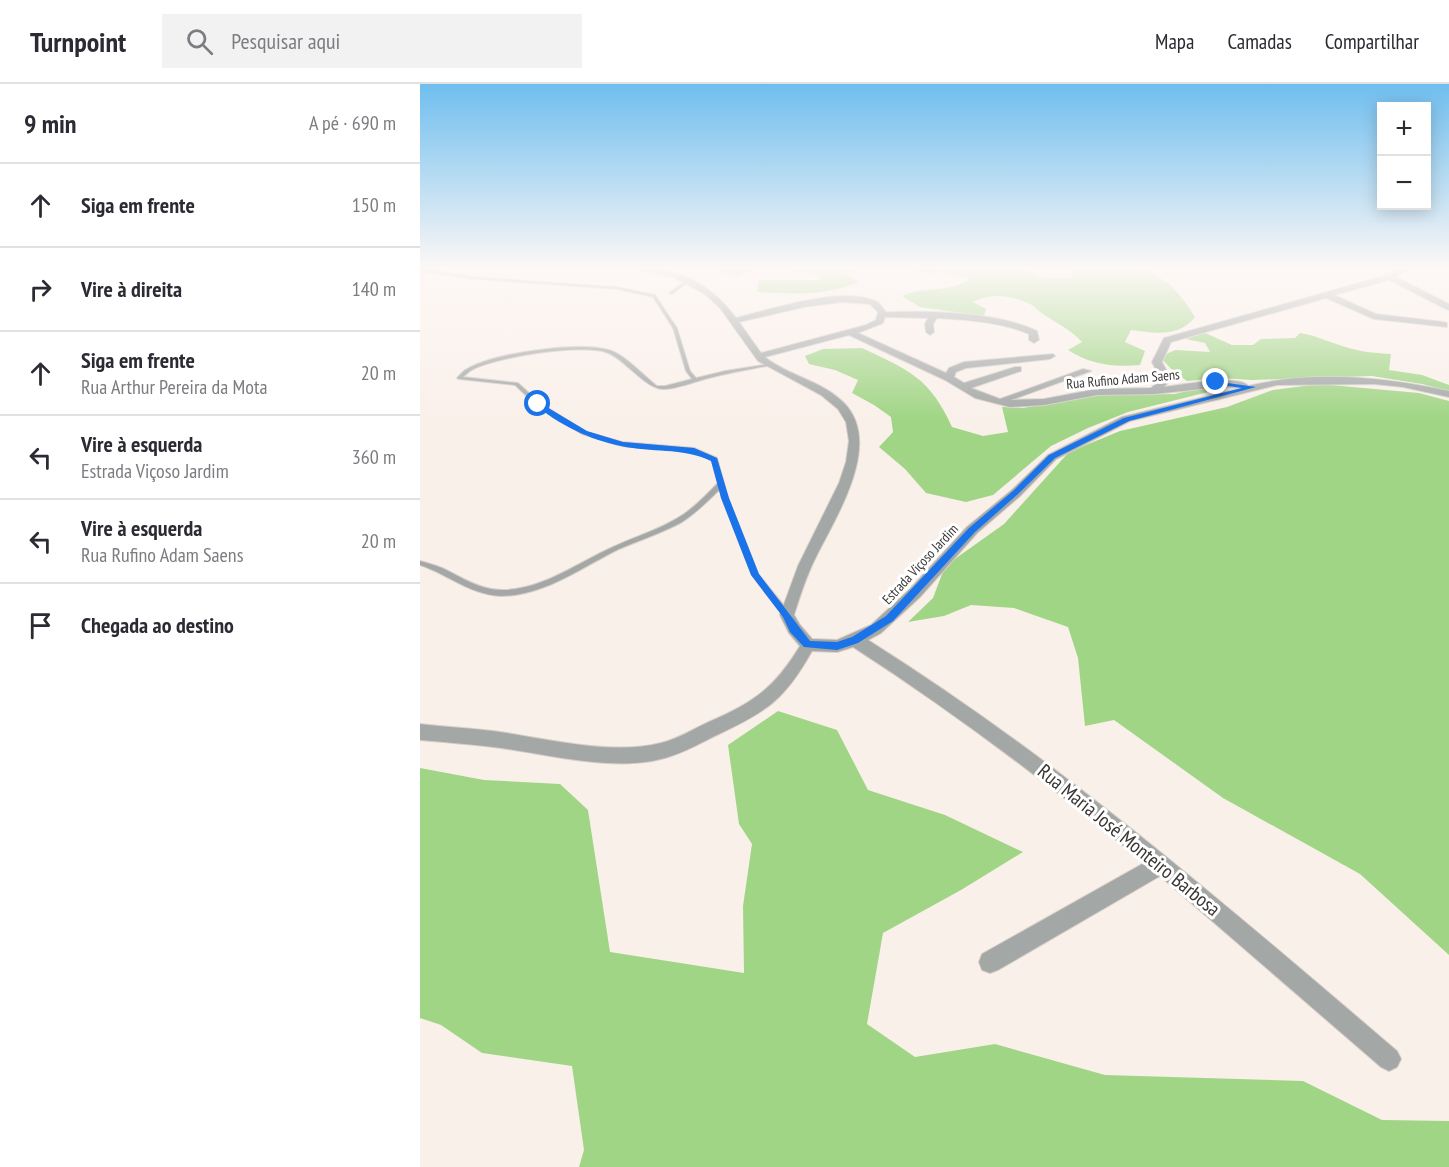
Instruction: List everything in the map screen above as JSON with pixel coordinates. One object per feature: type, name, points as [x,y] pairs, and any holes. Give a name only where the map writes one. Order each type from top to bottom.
[{"type":"street","points":[[420,732],[502,740],[576,752],[635,755],[664,750],[751,711],[779,687],[794,669],[808,645],[794,629],[787,615],[797,583],[841,492],[854,451],[855,437],[851,420],[845,409],[827,394],[792,375],[767,365],[730,318]]},
{"type":"street","points":[[733,321],[748,318]]},
{"type":"street","points":[[759,356],[876,324],[880,318]]},
{"type":"street","points":[[930,332],[929,324],[933,318]]},
{"type":"street","points":[[952,318],[1018,327],[1034,333],[1034,340]]},
{"type":"street","points":[[1154,391],[1166,379],[1157,362],[1167,340],[1247,318]]},
{"type":"street","points":[[1385,318],[1447,326]]},
{"type":"street","points":[[849,332],[996,402],[1086,371]]},
{"type":"street","points":[[949,378],[952,370],[964,364],[1050,356]]},
{"type":"street","points":[[963,387],[1018,369]]},
{"type":"street","name":"Estrada Viçoso Jardim","points":[[808,645],[837,646],[855,640],[890,619],[972,530],[1016,493],[1052,457],[1126,419],[1277,382],[1354,380],[1403,384],[1449,394]]},
{"type":"street","name":"Rua Rufino Adam Saens","points":[[996,402],[1039,403],[1090,393],[1154,391],[1216,382],[1253,387]]},
{"type":"street","name":"Rua Maria José Monteiro Barbosa","points":[[855,640],[914,676],[1006,741],[1087,803],[1389,1059]]},
{"type":"street","points":[[990,962],[1160,865]]},
{"type":"lane","points":[[668,318],[675,328],[688,371],[695,380]]},
{"type":"lane","points":[[767,365],[664,388],[656,387],[609,351],[565,347],[477,365],[462,371],[459,378],[516,384],[538,404],[584,433],[622,444],[694,450],[715,459],[721,484],[755,575],[787,615]]},
{"type":"lane","points":[[420,562],[474,589],[501,593],[520,591],[560,577],[612,549],[673,523],[699,506],[721,484]]},
{"type":"green space","points":[[1048,318],[1194,318],[1181,328],[1166,333],[1131,330],[1125,342],[1145,351],[1140,365],[1121,366],[1085,359],[1068,350],[1082,342]]},
{"type":"green space","points":[[1203,332],[1232,345],[1253,345],[1261,339],[1295,338],[1300,333],[1361,351],[1391,354],[1389,370],[1422,375],[1449,385],[1449,391],[1372,376],[1252,380],[1220,378],[1187,381],[1173,371],[1160,357],[1175,350],[1210,352],[1205,343],[1186,339]]},
{"type":"green space","points":[[862,348],[916,377],[935,397],[952,427],[983,436],[1008,432],[1002,407],[1023,408],[1095,395],[1175,394],[1199,388],[1209,389],[1208,392],[1128,412],[1088,428],[1051,446],[993,495],[966,502],[926,493],[905,469],[879,447],[893,432],[891,417],[852,393],[858,380],[835,370],[809,364],[805,356],[823,349]]},
{"type":"green space","points":[[1319,384],[1419,393],[1449,401],[1449,955],[1360,874],[1223,798],[1114,720],[1085,726],[1078,658],[1068,627],[1014,608],[971,605],[944,616],[908,622],[933,598],[945,566],[1004,524],[1069,452],[1120,431],[1227,407],[1273,390]]},
{"type":"green space","points":[[778,711],[837,730],[868,790],[945,815],[1023,852],[961,890],[883,933],[867,1024],[915,1057],[995,1044],[1105,1075],[1303,1081],[1382,1120],[1449,1121],[1449,1167],[579,1167],[584,1150],[572,1066],[482,1053],[441,1025],[420,1018],[420,768],[484,780],[560,784],[588,810],[610,952],[744,973],[743,906],[752,844],[739,824],[728,745]]},
{"type":"route","points":[[538,404],[584,433],[622,444],[694,450],[715,459],[725,498],[755,575],[808,645],[837,646],[855,640],[890,619],[972,530],[1016,493],[1052,457],[1081,440],[1126,419],[1253,387],[1216,382]]}]
